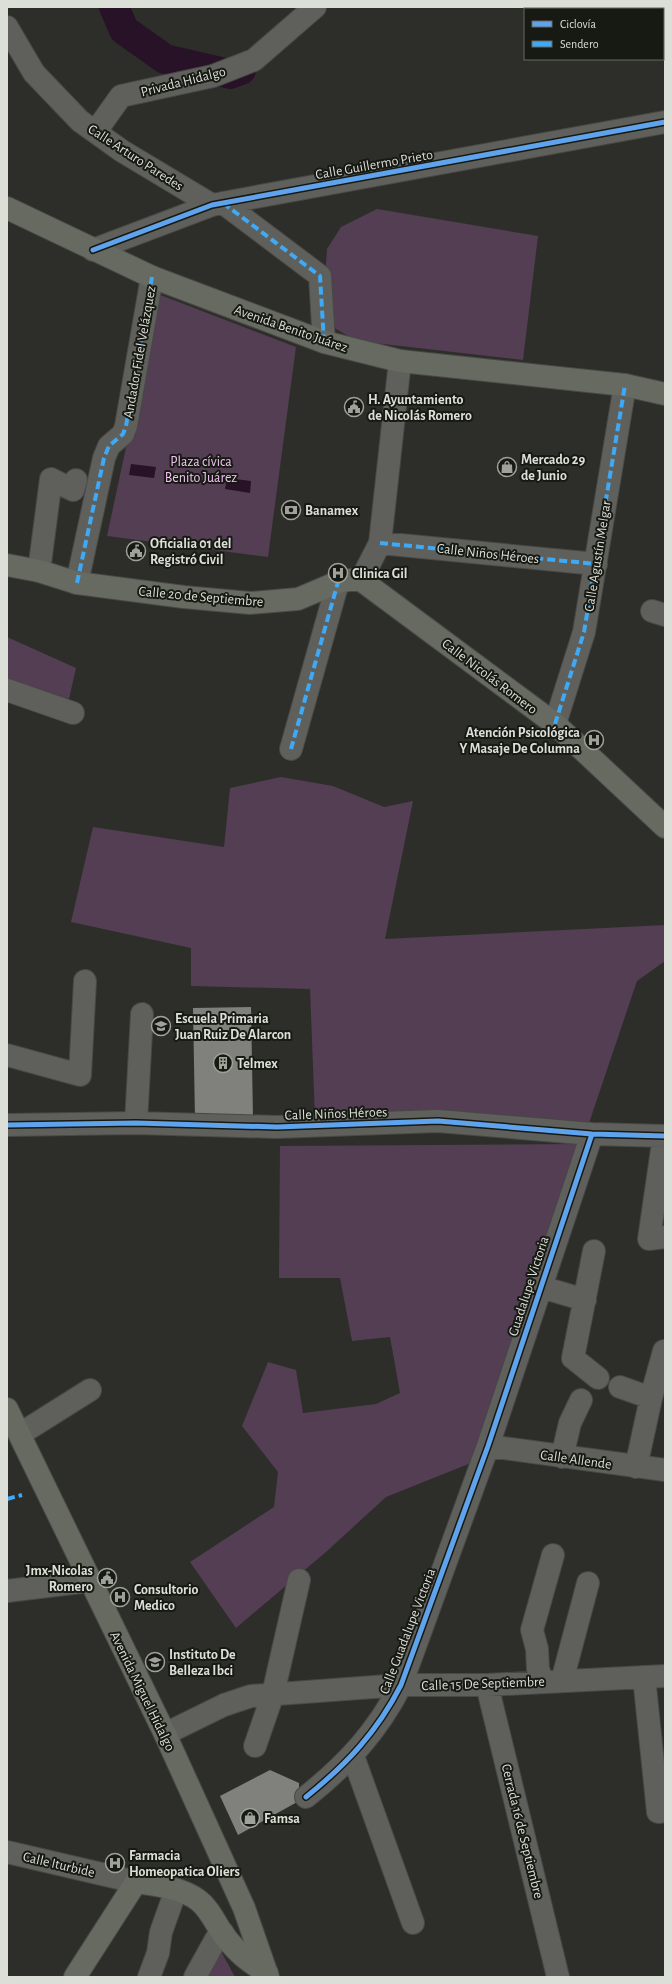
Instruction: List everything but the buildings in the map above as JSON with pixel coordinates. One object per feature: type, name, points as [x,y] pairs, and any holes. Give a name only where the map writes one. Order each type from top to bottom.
[{"type":"main road","name":"Avenida Benito Juárez","points":[[7,208],[152,277],[324,342],[400,360],[625,385],[665,394]]},
{"type":"main road","name":"Calle 20 de Septiembre","points":[[7,565],[39,571],[77,583],[184,597],[250,603],[298,598],[338,582],[361,580]]},
{"type":"main road","name":"Calle Nicolás Romero","points":[[361,580],[556,724],[665,827]]},
{"type":"main road","name":"Avenida Miguel Hidalgo","points":[[8,1413],[20,1434],[89,1581],[165,1734],[244,1908],[268,1975]]},
{"type":"main road","name":"Calle Iturbide","points":[[136,1882],[176,1890],[192,1897],[207,1908],[223,1933],[246,1960],[268,1975]]},
{"type":"main road","points":[[75,1977],[136,1882]]},
{"type":"street","name":"Privada Hidalgo","points":[[96,131],[121,96],[213,76],[254,60],[315,7]]},
{"type":"street","name":"Calle Arturo Paredes","points":[[7,27],[13,40],[34,73],[80,121],[122,151],[218,204],[320,276],[324,342]]},
{"type":"street","name":"Calle Guillermo Prieto","points":[[93,250],[218,204],[665,122]]},
{"type":"street","name":"Andador Fidel Velázquez","points":[[77,583],[104,458],[109,446],[122,434],[126,426],[152,277]]},
{"type":"street","points":[[361,580],[380,543],[400,360]]},
{"type":"street","name":"Calle Agustín Melgar","points":[[556,724],[584,632],[625,385]]},
{"type":"street","points":[[39,571],[50,479],[72,490],[76,480]]},
{"type":"street","name":"Calle Niños Héroes","points":[[380,543],[596,564]]},
{"type":"street","points":[[291,749],[338,582]]},
{"type":"street","points":[[7,690],[73,713]]},
{"type":"street","points":[[7,1055],[80,1076],[85,981]]},
{"type":"street","points":[[136,1123],[142,1014]]},
{"type":"street","name":"Calle Niños Héroes","points":[[7,1125],[136,1123],[277,1127],[438,1121],[592,1134],[664,1136]]},
{"type":"street","name":"Guadalupe Victoria","points":[[488,1446],[592,1134]]},
{"type":"street","points":[[657,1238],[664,1136]]},
{"type":"street","points":[[594,1251],[573,1358],[598,1378]]},
{"type":"street","points":[[541,1287],[585,1300]]},
{"type":"street","points":[[636,1467],[651,1398],[664,1351]]},
{"type":"street","points":[[620,1387],[651,1398]]},
{"type":"street","points":[[20,1434],[90,1390]]},
{"type":"street","points":[[562,1457],[570,1423],[582,1400]]},
{"type":"street","name":"Calle Allende","points":[[488,1446],[665,1470]]},
{"type":"street","name":"Calle Guadalupe Victoria","points":[[306,1797],[353,1756],[387,1712],[401,1686],[488,1446]]},
{"type":"street","points":[[553,1555],[532,1630],[538,1668],[552,1682],[588,1582]]},
{"type":"street","points":[[255,1746],[273,1694],[299,1580]]},
{"type":"street","points":[[7,1591],[89,1581]]},
{"type":"street","points":[[654,1677],[658,1812],[665,1811]]},
{"type":"street","name":"Calle 15 De Septiembre","points":[[165,1734],[224,1705],[251,1696],[401,1686],[552,1682],[654,1677]]},
{"type":"street","name":"Cerrada 16 de Septiembre","points":[[487,1684],[558,1977]]},
{"type":"street","points":[[353,1756],[413,1923]]},
{"type":"street","name":"Calle Iturbide","points":[[7,1852],[136,1882]]},
{"type":"street","points":[[149,1977],[158,1953],[162,1932],[176,1890]]},
{"type":"street","points":[[195,1977],[216,1940],[223,1933]]},
{"type":"green space","points":[[377,209],[538,236],[523,360],[357,341],[336,329],[323,305],[327,249],[341,227]]},
{"type":"green space","name":"Plaza cívica Benito Juárez","points":[[150,291],[296,347],[268,557],[107,536],[131,424]]},
{"type":"green space","points":[[7,637],[76,668],[69,699],[7,682]]},
{"type":"green space","points":[[281,777],[333,786],[384,807],[413,801],[385,939],[665,925],[665,961],[637,981],[589,1123],[315,1118],[310,989],[191,986],[191,948],[71,922],[93,827],[224,847],[230,788]]},
{"type":"green space","points":[[580,1144],[476,1461],[386,1497],[326,1552],[236,1628],[190,1562],[274,1507],[278,1472],[242,1426],[268,1362],[296,1370],[303,1413],[376,1404],[400,1393],[390,1337],[352,1341],[340,1278],[279,1278],[280,1146]]},
{"type":"green space","points":[[216,1942],[235,1977],[199,1977]]},
{"type":"shaded area","points":[[131,464],[156,467],[154,478],[129,475]]},
{"type":"shaded area","points":[[227,478],[251,481],[250,493],[225,489]]},
{"type":"waterway","points":[[114,7],[124,30],[165,59],[230,74],[241,70]]},
{"type":"marked path","points":[[223,203],[320,276],[324,342]]},
{"type":"marked path","points":[[77,583],[104,458],[109,446],[123,434],[126,426],[152,277]]},
{"type":"marked path","points":[[555,724],[584,632],[625,385]]},
{"type":"marked path","points":[[380,543],[596,564]]},
{"type":"marked path","points":[[291,749],[338,582]]},
{"type":"marked path","points":[[7,1499],[22,1495]]},
{"type":"cycle path","points":[[93,250],[212,205],[665,122]]},
{"type":"cycle path","points":[[7,1125],[136,1123],[277,1127],[438,1121],[592,1134],[665,1136]]},
{"type":"cycle path","points":[[306,1797],[335,1772],[360,1746],[382,1718],[401,1685],[488,1446],[592,1134]]},
{"type":"place","name":"H. Ayuntamiento de Nicolás Romero","points":[[354,407]]},
{"type":"place","name":"Mercado 29 de Junio","points":[[507,467]]},
{"type":"place","name":"Banamex","points":[[291,510]]},
{"type":"place","name":"Oficialia 01 del Registró Civil","points":[[136,551]]},
{"type":"place","name":"Clinica Gil","points":[[338,573]]},
{"type":"place","name":"Atención Psicológica Y Masaje De Columna","points":[[594,740]]},
{"type":"place","name":"Escuela Primaria Juan Ruiz De Alarcon","points":[[161,1026]]},
{"type":"place","name":"Telmex","points":[[223,1063]]},
{"type":"place","name":"Jmx-Nicolas Romero","points":[[107,1578]]},
{"type":"place","name":"Consultorio Medico","points":[[120,1597]]},
{"type":"place","name":"Instituto De Belleza Ibci","points":[[155,1662]]},
{"type":"place","name":"Famsa","points":[[250,1818]]},
{"type":"place","name":"Farmacia Homeopatica Oliers","points":[[115,1863]]}]
